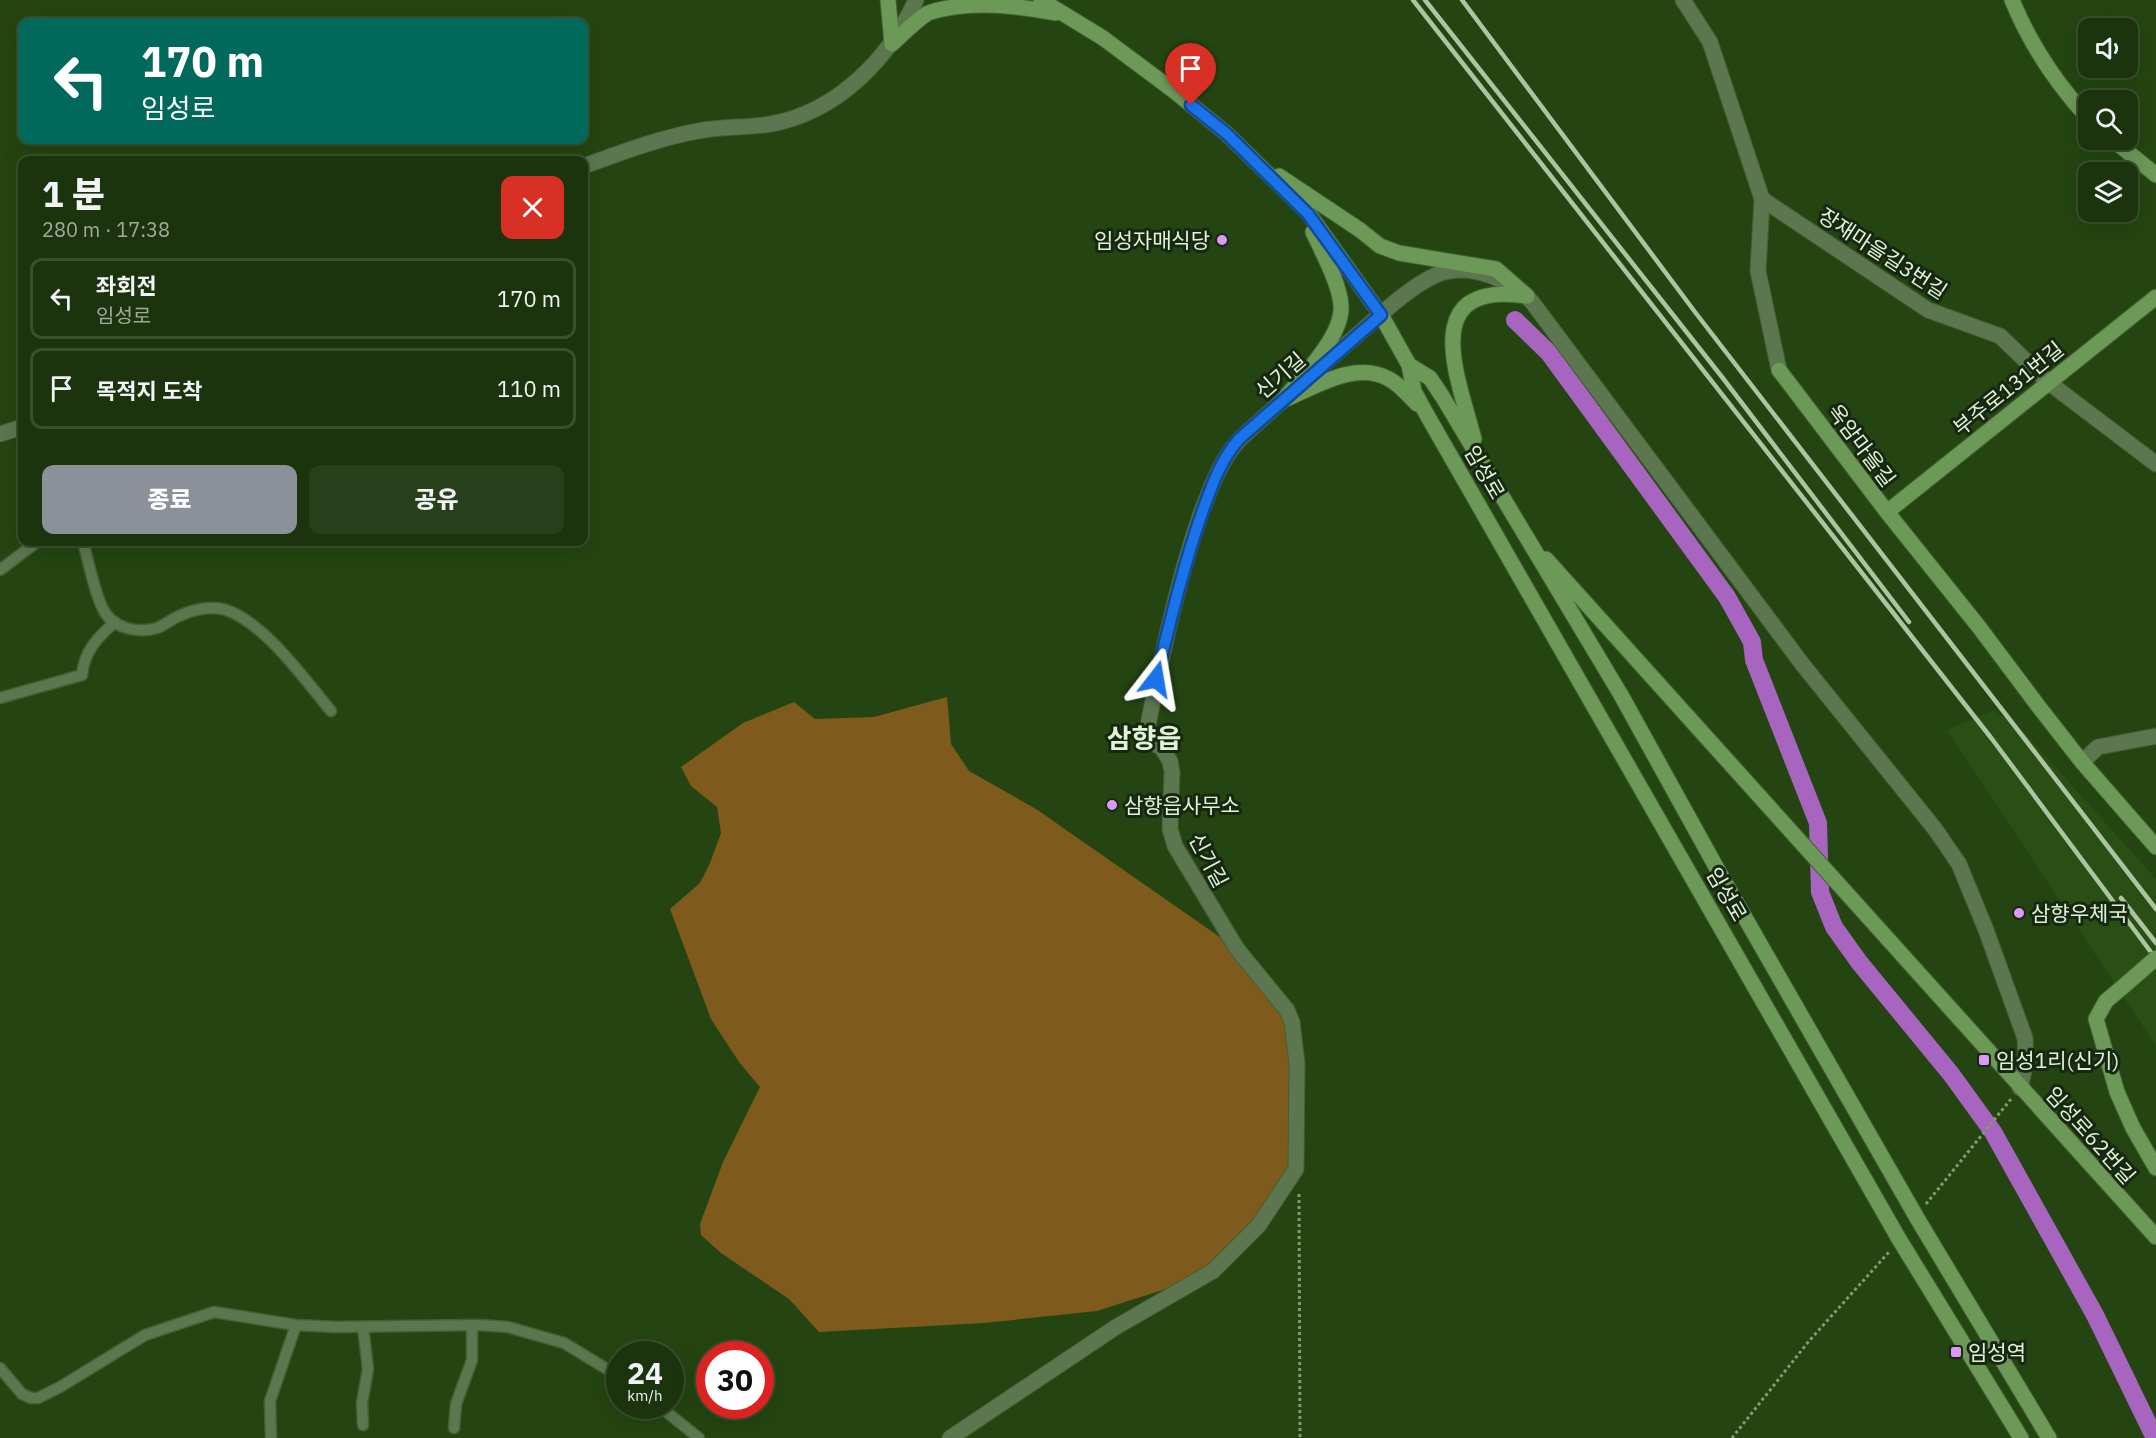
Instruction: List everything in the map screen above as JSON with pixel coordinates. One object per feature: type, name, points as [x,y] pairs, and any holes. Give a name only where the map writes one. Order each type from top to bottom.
[{"type":"main road","points":[[888,0],[892,44]]},
{"type":"main road","name":"임성로","points":[[1041,0],[1103,38],[1227,134],[1308,214],[1381,315],[1409,365],[1414,391],[1427,415],[1899,1239],[2021,1438]]},
{"type":"main road","points":[[2012,0],[2035,47],[2054,78],[2078,106]]},
{"type":"main road","points":[[892,44],[926,14],[941,7],[969,2],[1000,2],[1065,15]]},
{"type":"main road","points":[[2125,150],[2156,175]]},
{"type":"main road","points":[[1249,155],[1380,246],[1399,253],[1496,269],[1527,296]]},
{"type":"main road","points":[[1283,400],[1329,342],[1338,324],[1341,307],[1332,274],[1301,207]]},
{"type":"main road","points":[[1479,457],[1452,355],[1455,320],[1461,310],[1488,295],[1506,293],[1527,296]]},
{"type":"main road","name":"부주로131번길","points":[[1887,512],[2156,297]]},
{"type":"main road","name":"임성로","points":[[1409,365],[1430,378],[1621,695],[1720,874],[1917,1218],[2049,1438]]},
{"type":"main road","name":"옥암마을길","points":[[1779,370],[2082,762],[2156,847]]},
{"type":"main road","points":[[1283,400],[1347,374],[1370,372],[1389,378],[1427,415]]},
{"type":"main road","name":"임성로","points":[[1522,532],[2020,1088]]},
{"type":"main road","points":[[2156,958],[2106,1001],[2096,1018],[2117,1092],[2133,1128],[2156,1167]]},
{"type":"main road","name":"임성로62번길","points":[[2020,1088],[2156,1237]]},
{"type":"street","points":[[588,165],[696,131],[769,124],[806,114],[824,105],[875,64],[892,44],[916,0]]},
{"type":"street","name":"옥암마을길","points":[[1683,0],[1710,42],[1762,199],[1758,271],[1779,370]]},
{"type":"street","name":"장재마을길3번길","points":[[1762,199],[1928,310],[2000,336],[2048,382],[2156,464]]},
{"type":"street","name":"신기길","points":[[1296,1169],[1297,1063],[1292,1022],[1287,1010],[1237,949],[1175,846],[1170,829],[1172,772],[1170,761],[1161,747],[1144,740],[1156,679],[1180,582],[1216,472],[1227,453],[1239,439],[1381,315],[1423,282],[1444,272],[1463,269],[1483,273],[1500,280],[1527,296]]},
{"type":"street","points":[[1527,296],[1803,665],[1935,829],[1959,864],[1986,930],[2025,1038],[2026,1062],[2020,1088]]},
{"type":"street","points":[[0,434],[18,428]]},
{"type":"street","points":[[2082,762],[2098,747],[2156,736]]},
{"type":"street","points":[[950,1438],[1116,1327],[1213,1271],[1259,1225],[1296,1169]]},
{"type":"lane","points":[[0,570],[33,546]]},
{"type":"lane","points":[[84,546],[103,609],[115,622],[131,630],[142,630],[164,625],[189,612],[210,608],[227,610],[239,616],[282,652],[331,711]]},
{"type":"lane","points":[[0,698],[82,675],[87,654],[95,640],[115,622]]},
{"type":"lane","points":[[0,1368],[22,1394],[38,1398],[145,1335],[202,1315],[227,1312],[296,1326],[472,1325],[508,1327],[564,1343],[606,1368]]},
{"type":"lane","points":[[454,1428],[458,1398],[472,1360],[472,1325]]},
{"type":"lane","points":[[271,1438],[270,1401],[296,1326]]},
{"type":"lane","points":[[363,1327],[368,1369],[362,1403],[363,1425]]},
{"type":"lane","points":[[675,1419],[699,1438]]},
{"type":"path","points":[[1917,1218],[1928,1201],[2020,1088]]},
{"type":"path","points":[[1296,1169],[1299,1196],[1300,1438]]},
{"type":"path","points":[[1732,1438],[1809,1341],[1899,1239]]},
{"type":"shaded area","points":[[947,697],[951,744],[969,771],[1036,809],[1237,949],[1287,1010],[1296,1169],[1282,1189],[1200,1278],[1097,1311],[984,1323],[819,1332],[789,1299],[721,1253],[701,1235],[700,1224],[723,1162],[760,1087],[739,1062],[711,1019],[670,909],[700,883],[721,833],[717,807],[691,786],[681,767],[743,723],[794,702],[815,719],[874,717]]},
{"type":"shaded area","points":[[1994,710],[2023,731],[2156,879],[2156,1046],[1947,730]]},
{"type":"waterway","points":[[1515,320],[1549,353],[1727,597],[1752,642],[1754,660],[1818,823],[1820,892],[1834,927],[1859,962],[1951,1074],[1993,1132],[2095,1315],[2156,1437]]},
{"type":"railway","points":[[1413,0],[1992,739],[2156,959]]},
{"type":"railway","points":[[1425,0],[1722,377],[1909,622]]},
{"type":"railway","points":[[1462,0],[1695,312],[2156,909]]},
{"type":"railway","points":[[2121,898],[2156,943]]},
{"type":"place","name":"임성자매식당","points":[[1222,240]]},
{"type":"place","name":"삼향읍사무소","points":[[1112,805]]},
{"type":"place","name":"삼향우체국","points":[[2019,913]]},
{"type":"place","name":"임성1리(신기)","points":[[1984,1060]]},
{"type":"place","name":"임성역","points":[[1956,1352]]},
{"type":"district","name":"삼향읍","points":[[1144,737]]},
{"type":"route","points":[[1156,679],[1194,534],[1216,472],[1227,453],[1239,439],[1381,315],[1308,214],[1227,134],[1191,105]]}]
